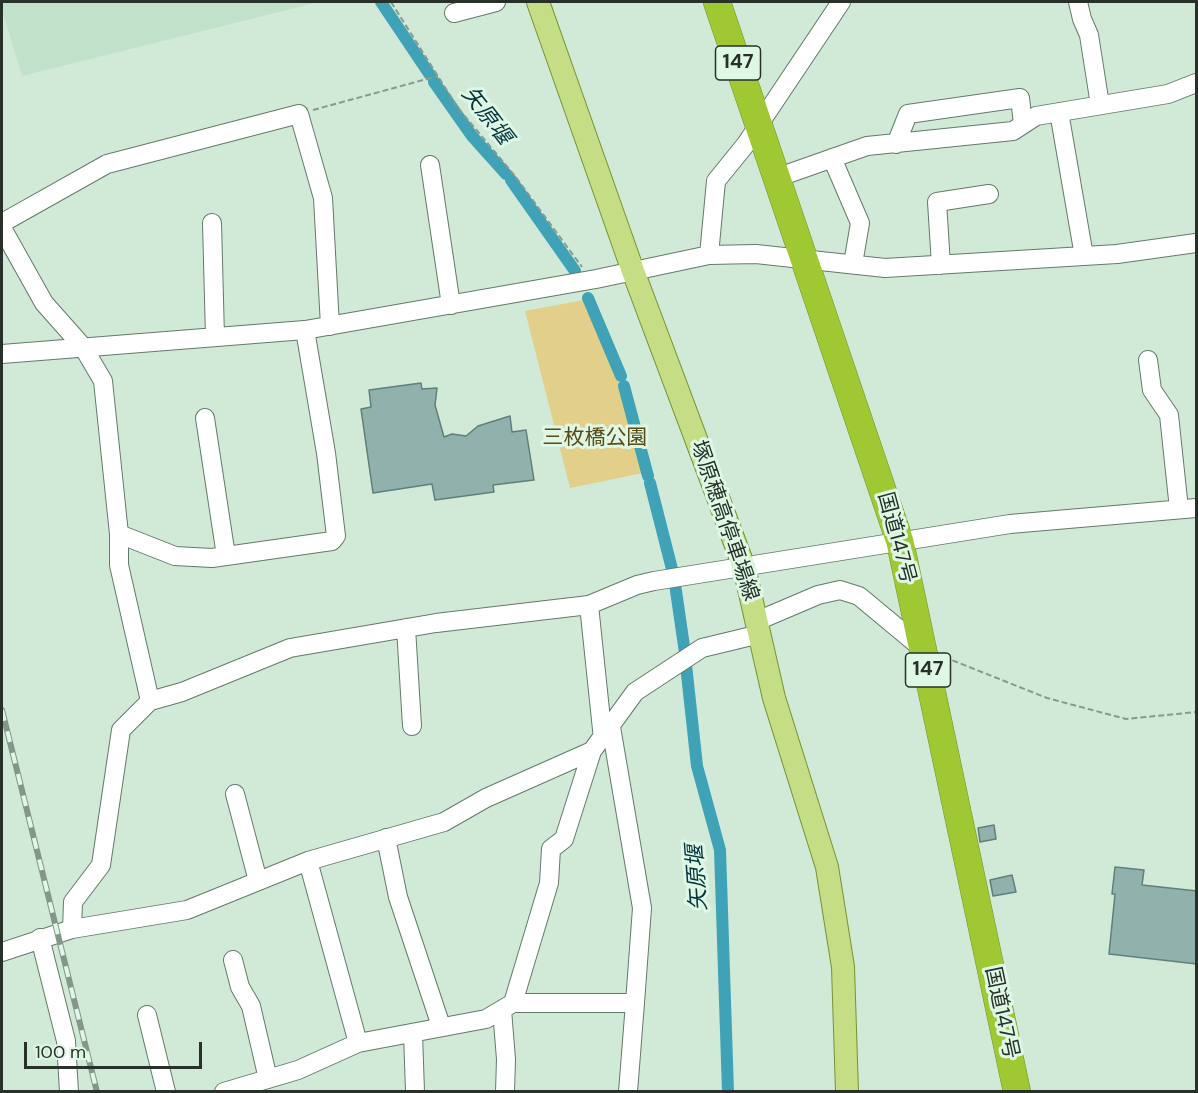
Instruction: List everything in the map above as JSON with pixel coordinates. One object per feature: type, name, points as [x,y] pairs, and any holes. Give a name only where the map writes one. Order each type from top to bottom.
[{"type":"highway","name":"国道147号","points":[[717,2],[900,542],[1017,1092]]},
{"type":"main road","name":"塚原穂高停車場線","points":[[544,3],[633,271],[744,567],[774,698],[827,867],[843,967],[847,1092]]},
{"type":"street","points":[[454,13],[496,2]]},
{"type":"street","points":[[709,255],[716,181],[758,124],[841,2]]},
{"type":"street","points":[[1078,2],[1089,35],[1100,105]]},
{"type":"street","points":[[776,178],[867,146],[1013,131],[1036,116],[1168,94],[1197,83]]},
{"type":"street","points":[[896,144],[908,114],[1020,98],[1023,124]]},
{"type":"street","points":[[1059,112],[1084,256]]},
{"type":"street","points":[[2,223],[107,164],[299,114],[322,198],[330,326]]},
{"type":"street","points":[[832,158],[860,223],[853,264]]},
{"type":"street","points":[[430,165],[452,304]]},
{"type":"street","points":[[941,265],[938,202],[989,194]]},
{"type":"street","points":[[212,224],[215,337]]},
{"type":"street","points":[[2,228],[44,303],[83,347],[103,381],[119,534],[119,565],[150,701]]},
{"type":"street","points":[[2,354],[305,330],[633,271],[709,255],[756,254],[885,268],[1084,256],[1197,243]]},
{"type":"street","points":[[119,534],[175,556],[226,556],[332,541],[336,536],[326,453],[305,330]]},
{"type":"street","points":[[72,928],[73,902],[100,865],[121,730],[150,701],[182,692],[290,648],[406,628],[589,605],[637,585],[1010,524],[1188,508],[1169,415],[1152,390],[1148,360]]},
{"type":"street","points":[[206,418],[226,556]]},
{"type":"street","points":[[505,1092],[508,1007],[549,883],[551,849],[564,839],[602,739],[635,692],[702,648],[759,628],[818,595],[840,590],[859,596],[924,650]]},
{"type":"street","points":[[589,605],[602,739],[642,908],[628,1092]]},
{"type":"street","points":[[406,628],[412,726]]},
{"type":"street","points":[[2,952],[72,928],[187,909],[308,861],[444,822],[602,739]]},
{"type":"street","points":[[235,794],[258,881]]},
{"type":"street","points":[[386,838],[398,897],[441,1026]]},
{"type":"street","points":[[308,861],[358,1043]]},
{"type":"street","points":[[40,938],[66,1041],[69,1092]]},
{"type":"street","points":[[233,960],[240,987],[250,1006],[268,1079]]},
{"type":"street","points":[[224,1092],[298,1070],[358,1043],[486,1018],[508,1007],[635,1003]]},
{"type":"street","points":[[147,1015],[166,1092]]},
{"type":"street","points":[[413,1033],[415,1092]]},
{"type":"path","points":[[391,2],[458,108],[515,176],[586,275]]},
{"type":"path","points":[[299,114],[439,76]]},
{"type":"path","points":[[924,650],[1047,698],[1126,719],[1197,712]]},
{"type":"shaded area","points":[[2,2],[319,2],[22,76],[2,10]]},
{"type":"green space","name":"三枚橋公園","points":[[584,300],[615,370],[643,473],[570,488],[525,311]]},
{"type":"building","points":[[421,383],[422,389],[437,388],[435,405],[444,437],[452,434],[466,436],[478,426],[510,416],[512,432],[526,430],[534,480],[493,485],[494,492],[435,500],[432,484],[373,493],[361,409],[371,407],[369,390]]},
{"type":"building","points":[[994,825],[996,839],[980,842],[978,828]]},
{"type":"building","points":[[1115,867],[1144,870],[1142,885],[1197,891],[1197,964],[1109,954],[1115,894],[1112,894]]},
{"type":"building","points":[[1012,875],[1016,892],[993,896],[990,880]]},
{"type":"waterway","name":"矢原堰","points":[[381,2],[430,75]]},
{"type":"waterway","name":"矢原堰","points":[[434,82],[472,136],[506,174]]},
{"type":"waterway","name":"矢原堰","points":[[511,180],[575,271]]},
{"type":"waterway","name":"矢原堰","points":[[588,298],[621,376]]},
{"type":"waterway","name":"矢原堰","points":[[624,386],[648,476]]},
{"type":"waterway","name":"矢原堰","points":[[650,483],[673,573]]},
{"type":"waterway","name":"矢原堰","points":[[675,584],[685,653]]},
{"type":"waterway","name":"矢原堰","points":[[686,665],[697,766],[720,850],[728,1092]]},
{"type":"railway","points":[[2,710],[97,1092]]}]
